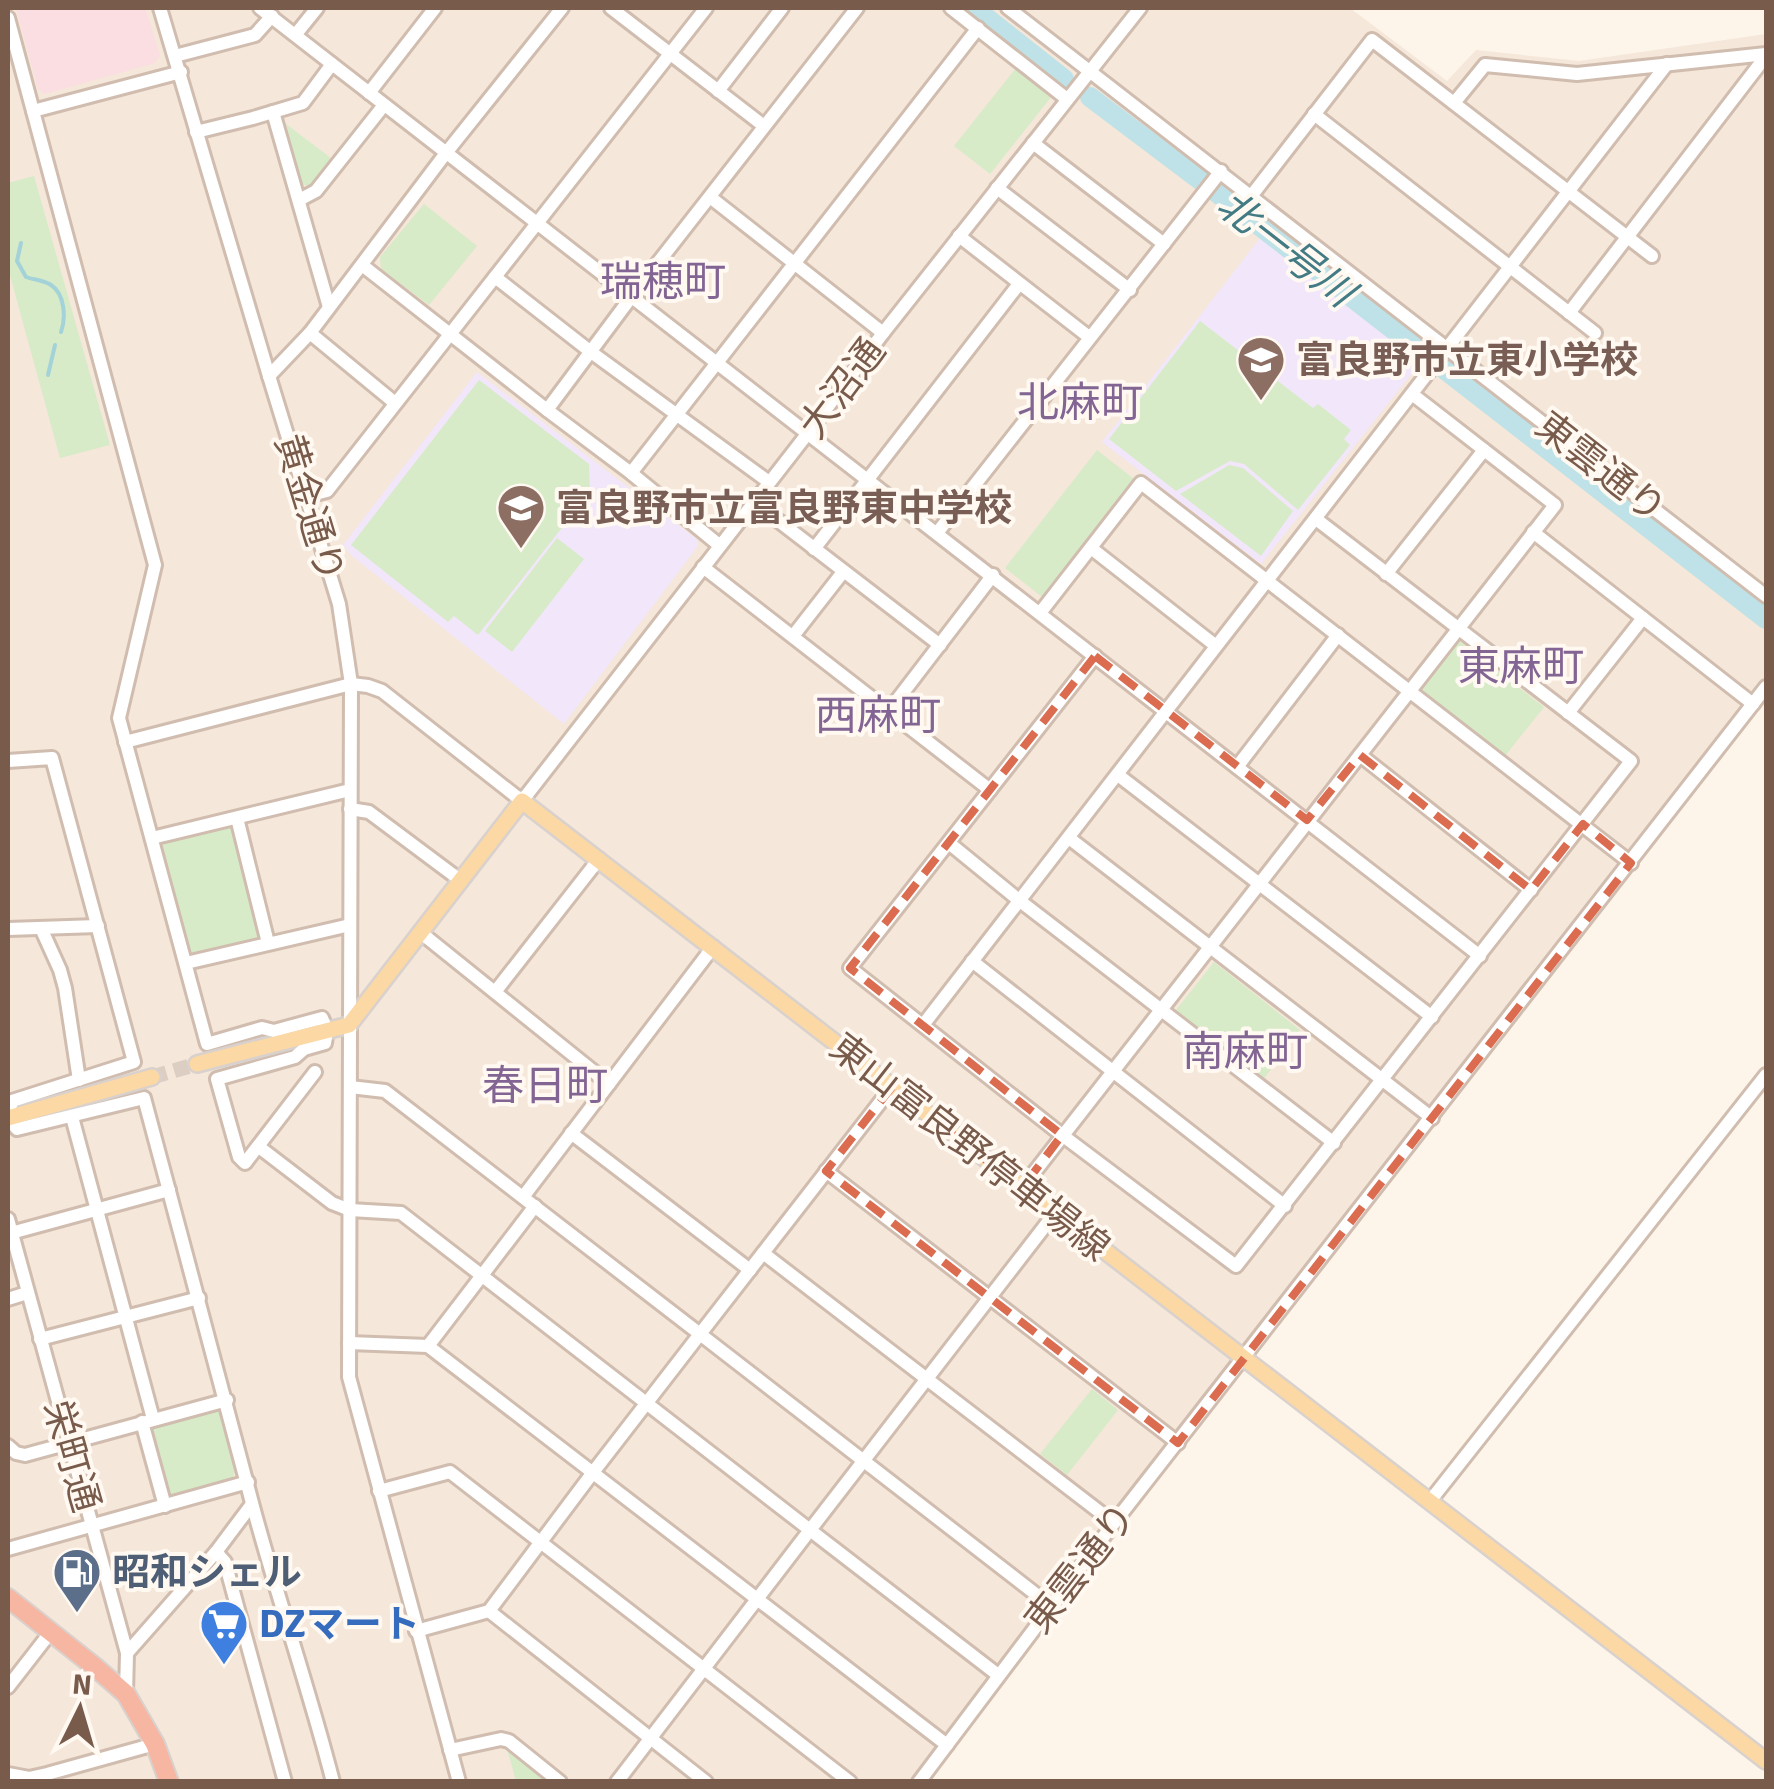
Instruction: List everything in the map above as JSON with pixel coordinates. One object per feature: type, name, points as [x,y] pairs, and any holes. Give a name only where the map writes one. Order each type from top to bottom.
[{"type":"highway","points":[[8,1598],[126,1694],[155,1744],[170,1782]]},
{"type":"main road","name":"東山富良野停車場線","points":[[522,801],[1766,1761]]},
{"type":"main road","points":[[197,1064],[349,1025],[522,801]]},
{"type":"main road","points":[[8,1118],[152,1076]]},
{"type":"street","name":"黄金通り","points":[[160,8],[339,604],[351,684],[350,1377],[459,1782]]},
{"type":"street","points":[[296,34],[316,8]]},
{"type":"street","points":[[369,93],[435,8]]},
{"type":"street","points":[[269,376],[310,333],[562,8]]},
{"type":"street","points":[[611,8],[764,126]]},
{"type":"street","points":[[307,496],[327,492],[706,8]]},
{"type":"street","points":[[718,91],[782,8]]},
{"type":"street","points":[[547,410],[858,8]]},
{"type":"street","points":[[950,8],[1066,99]]},
{"type":"street","name":"東雲通り","points":[[1008,8],[1252,195],[1440,358],[1766,596]]},
{"type":"street","name":"大沼通","points":[[522,801],[958,236],[1140,8]]},
{"type":"street","points":[[176,56],[255,35],[266,12],[1480,956]]},
{"type":"street","points":[[8,18],[155,565],[119,718],[207,1044],[262,1028],[274,1030],[322,1018],[327,1030],[325,1043],[304,1049],[295,1057],[217,1079],[239,1157],[245,1163],[315,1072]]},
{"type":"street","points":[[632,473],[978,28]]},
{"type":"street","points":[[1252,195],[1372,40],[1652,256]]},
{"type":"street","points":[[1454,103],[1484,66],[1577,74],[1766,55]]},
{"type":"street","points":[[1569,312],[1766,55]]},
{"type":"street","points":[[196,132],[303,102],[332,64]]},
{"type":"street","points":[[923,1025],[1667,64]]},
{"type":"street","points":[[32,111],[181,72]]},
{"type":"street","points":[[299,200],[316,191],[384,105]]},
{"type":"street","points":[[273,112],[329,307]]},
{"type":"street","points":[[1314,114],[1595,333]]},
{"type":"street","points":[[1033,143],[1164,244]]},
{"type":"street","points":[[937,533],[1221,171]]},
{"type":"street","points":[[997,188],[1130,290]]},
{"type":"street","points":[[710,197],[883,333]]},
{"type":"street","points":[[958,236],[1090,337]]},
{"type":"street","points":[[362,265],[719,545]]},
{"type":"street","points":[[495,277],[769,482]]},
{"type":"street","points":[[814,549],[1018,284]]},
{"type":"street","points":[[310,333],[395,403]]},
{"type":"street","points":[[1022,1188],[1554,505],[1412,394]]},
{"type":"street","points":[[1386,574],[1484,450]]},
{"type":"street","points":[[1040,613],[1141,483],[1632,862]]},
{"type":"street","points":[[754,502],[940,646]]},
{"type":"street","points":[[1096,656],[850,968],[1236,1266],[1631,761],[1316,519]]},
{"type":"street","points":[[1533,532],[1753,704]]},
{"type":"street","points":[[1091,548],[1216,646]]},
{"type":"street","points":[[702,567],[990,790]]},
{"type":"street","points":[[793,636],[843,572]]},
{"type":"street","points":[[888,712],[992,575]]},
{"type":"street","points":[[1568,714],[1643,618]]},
{"type":"street","points":[[1237,766],[1338,636]]},
{"type":"street","points":[[126,742],[351,684],[368,686],[382,692],[522,801]]},
{"type":"street","name":"東雲通り","points":[[919,1782],[1114,1523],[1766,686]]},
{"type":"street","points":[[1360,755],[1531,890]]},
{"type":"street","points":[[8,761],[52,758],[134,1062],[12,1101],[8,1118],[17,1128],[144,1098],[252,1504],[333,1782]]},
{"type":"street","points":[[1118,775],[1432,1017]]},
{"type":"street","points":[[152,838],[350,790]]},
{"type":"street","points":[[350,809],[369,812],[460,880]]},
{"type":"street","points":[[237,818],[268,943]]},
{"type":"street","points":[[1069,838],[1432,1118]]},
{"type":"street","points":[[948,843],[1334,1142]]},
{"type":"street","points":[[495,992],[599,859]]},
{"type":"street","points":[[186,963],[350,925]]},
{"type":"street","points":[[8,929],[98,926]]},
{"type":"street","points":[[41,928],[66,988],[79,1080]]},
{"type":"street","points":[[420,932],[609,1084]]},
{"type":"street","points":[[428,1346],[482,1275],[571,1133],[713,948]]},
{"type":"street","points":[[972,961],[1285,1206]]},
{"type":"street","points":[[1430,1501],[1766,1075]]},
{"type":"street","points":[[350,1087],[386,1091],[1052,1606]]},
{"type":"street","points":[[416,1631],[490,1611],[892,1087]]},
{"type":"street","points":[[72,1117],[126,1316],[165,1506]]},
{"type":"street","points":[[571,1133],[750,1270]]},
{"type":"street","points":[[259,1147],[332,1204],[350,1210],[402,1213],[998,1675]]},
{"type":"street","points":[[826,1171],[1178,1442]]},
{"type":"street","points":[[9,1226],[96,1211],[169,1190]]},
{"type":"street","points":[[618,1782],[1056,1213]]},
{"type":"street","name":"栄町通","points":[[9,1226],[127,1653],[126,1694]]},
{"type":"street","points":[[763,1253],[1114,1523]]},
{"type":"street","points":[[8,1299],[27,1293]]},
{"type":"street","points":[[40,1339],[199,1298]]},
{"type":"street","points":[[349,1343],[428,1346],[947,1744]]},
{"type":"street","points":[[8,1446],[25,1454],[226,1400]]},
{"type":"street","points":[[379,1491],[450,1472],[850,1782]]},
{"type":"street","points":[[8,1549],[248,1482]]},
{"type":"street","points":[[127,1653],[216,1552],[252,1504]]},
{"type":"street","points":[[216,1552],[226,1562],[285,1782]]},
{"type":"street","points":[[490,1611],[706,1782]]},
{"type":"street","points":[[8,1687],[50,1632]]},
{"type":"street","points":[[450,1750],[501,1739],[509,1741],[560,1782]]},
{"type":"street","points":[[8,1774],[28,1778],[155,1744]]},
{"type":"highlighted area","points":[[1095,656],[1307,820],[1360,755],[1531,890],[1583,824],[1631,863],[1178,1443],[826,1171],[892,1087],[1022,1188],[1062,1135],[850,968]]},
{"type":"shaded area","points":[[8,8],[1350,8],[1447,81],[1476,50],[1579,61],[1766,34],[1766,698],[922,1781],[8,1782]]},
{"type":"shaded area","points":[[16,8],[145,8],[160,55],[155,63],[45,94],[38,89]]},
{"type":"shaded area","name":"富良野市立東小学校","points":[[1260,238],[1421,362],[1261,564],[1102,442]]},
{"type":"shaded area","name":"富良野市立富良野東中学校","points":[[477,372],[698,540],[698,546],[564,724],[343,545]]},
{"type":"green space","points":[[1016,68],[1052,96],[990,174],[954,146]]},
{"type":"green space","points":[[286,124],[332,159],[313,187],[301,184]]},
{"type":"green space","points":[[34,176],[110,445],[60,458],[8,268],[8,183]]},
{"type":"green space","points":[[424,204],[477,246],[429,305],[381,269],[380,257]]},
{"type":"green space","points":[[1200,321],[1313,408],[1318,404],[1351,430],[1344,439],[1350,445],[1298,510],[1244,464],[1230,461],[1176,491],[1109,439]]},
{"type":"green space","points":[[479,380],[589,464],[590,492],[478,635],[454,616],[448,622],[351,545]]},
{"type":"green space","points":[[1097,450],[1134,479],[1042,597],[1005,568]]},
{"type":"green space","points":[[1229,465],[1243,468],[1293,511],[1261,556],[1180,494]]},
{"type":"green space","points":[[557,538],[584,559],[512,652],[485,631]]},
{"type":"green space","points":[[1458,640],[1544,707],[1505,756],[1419,688]]},
{"type":"green space","points":[[231,825],[260,939],[190,956],[160,843]]},
{"type":"green space","points":[[1214,962],[1300,1030],[1263,1080],[1176,1010]]},
{"type":"green space","points":[[1092,1389],[1118,1410],[1067,1475],[1040,1454]]},
{"type":"green space","points":[[223,1406],[239,1465],[232,1478],[167,1498],[148,1426]]},
{"type":"green space","points":[[507,1749],[551,1781],[516,1781]]},
{"type":"waterway","name":"北一号川","points":[[974,8],[1064,79]]},
{"type":"waterway","name":"北一号川","points":[[1090,97],[1766,619]]},
{"type":"waterway","points":[[21,243],[17,261],[26,277],[48,283],[62,300],[61,332]]},
{"type":"waterway","points":[[48,375],[55,345]]},
{"type":"tunnel","points":[[152,1077],[197,1064]]},
{"type":"place","name":"富良野市立東小学校","points":[[1261,402]]},
{"type":"place","name":"富良野市立富良野東中学校","points":[[521,550]]},
{"type":"place","name":"昭和シェル","points":[[77,1614]]},
{"type":"place","name":"DZマート","points":[[224,1666]]},
{"type":"district","name":"瑞穂町","points":[[663,281]]},
{"type":"district","name":"北麻町","points":[[1080,402]]},
{"type":"district","name":"東麻町","points":[[1521,666]]},
{"type":"district","name":"西麻町","points":[[878,715]]},
{"type":"district","name":"南麻町","points":[[1245,1051]]},
{"type":"district","name":"春日町","points":[[545,1085]]}]
